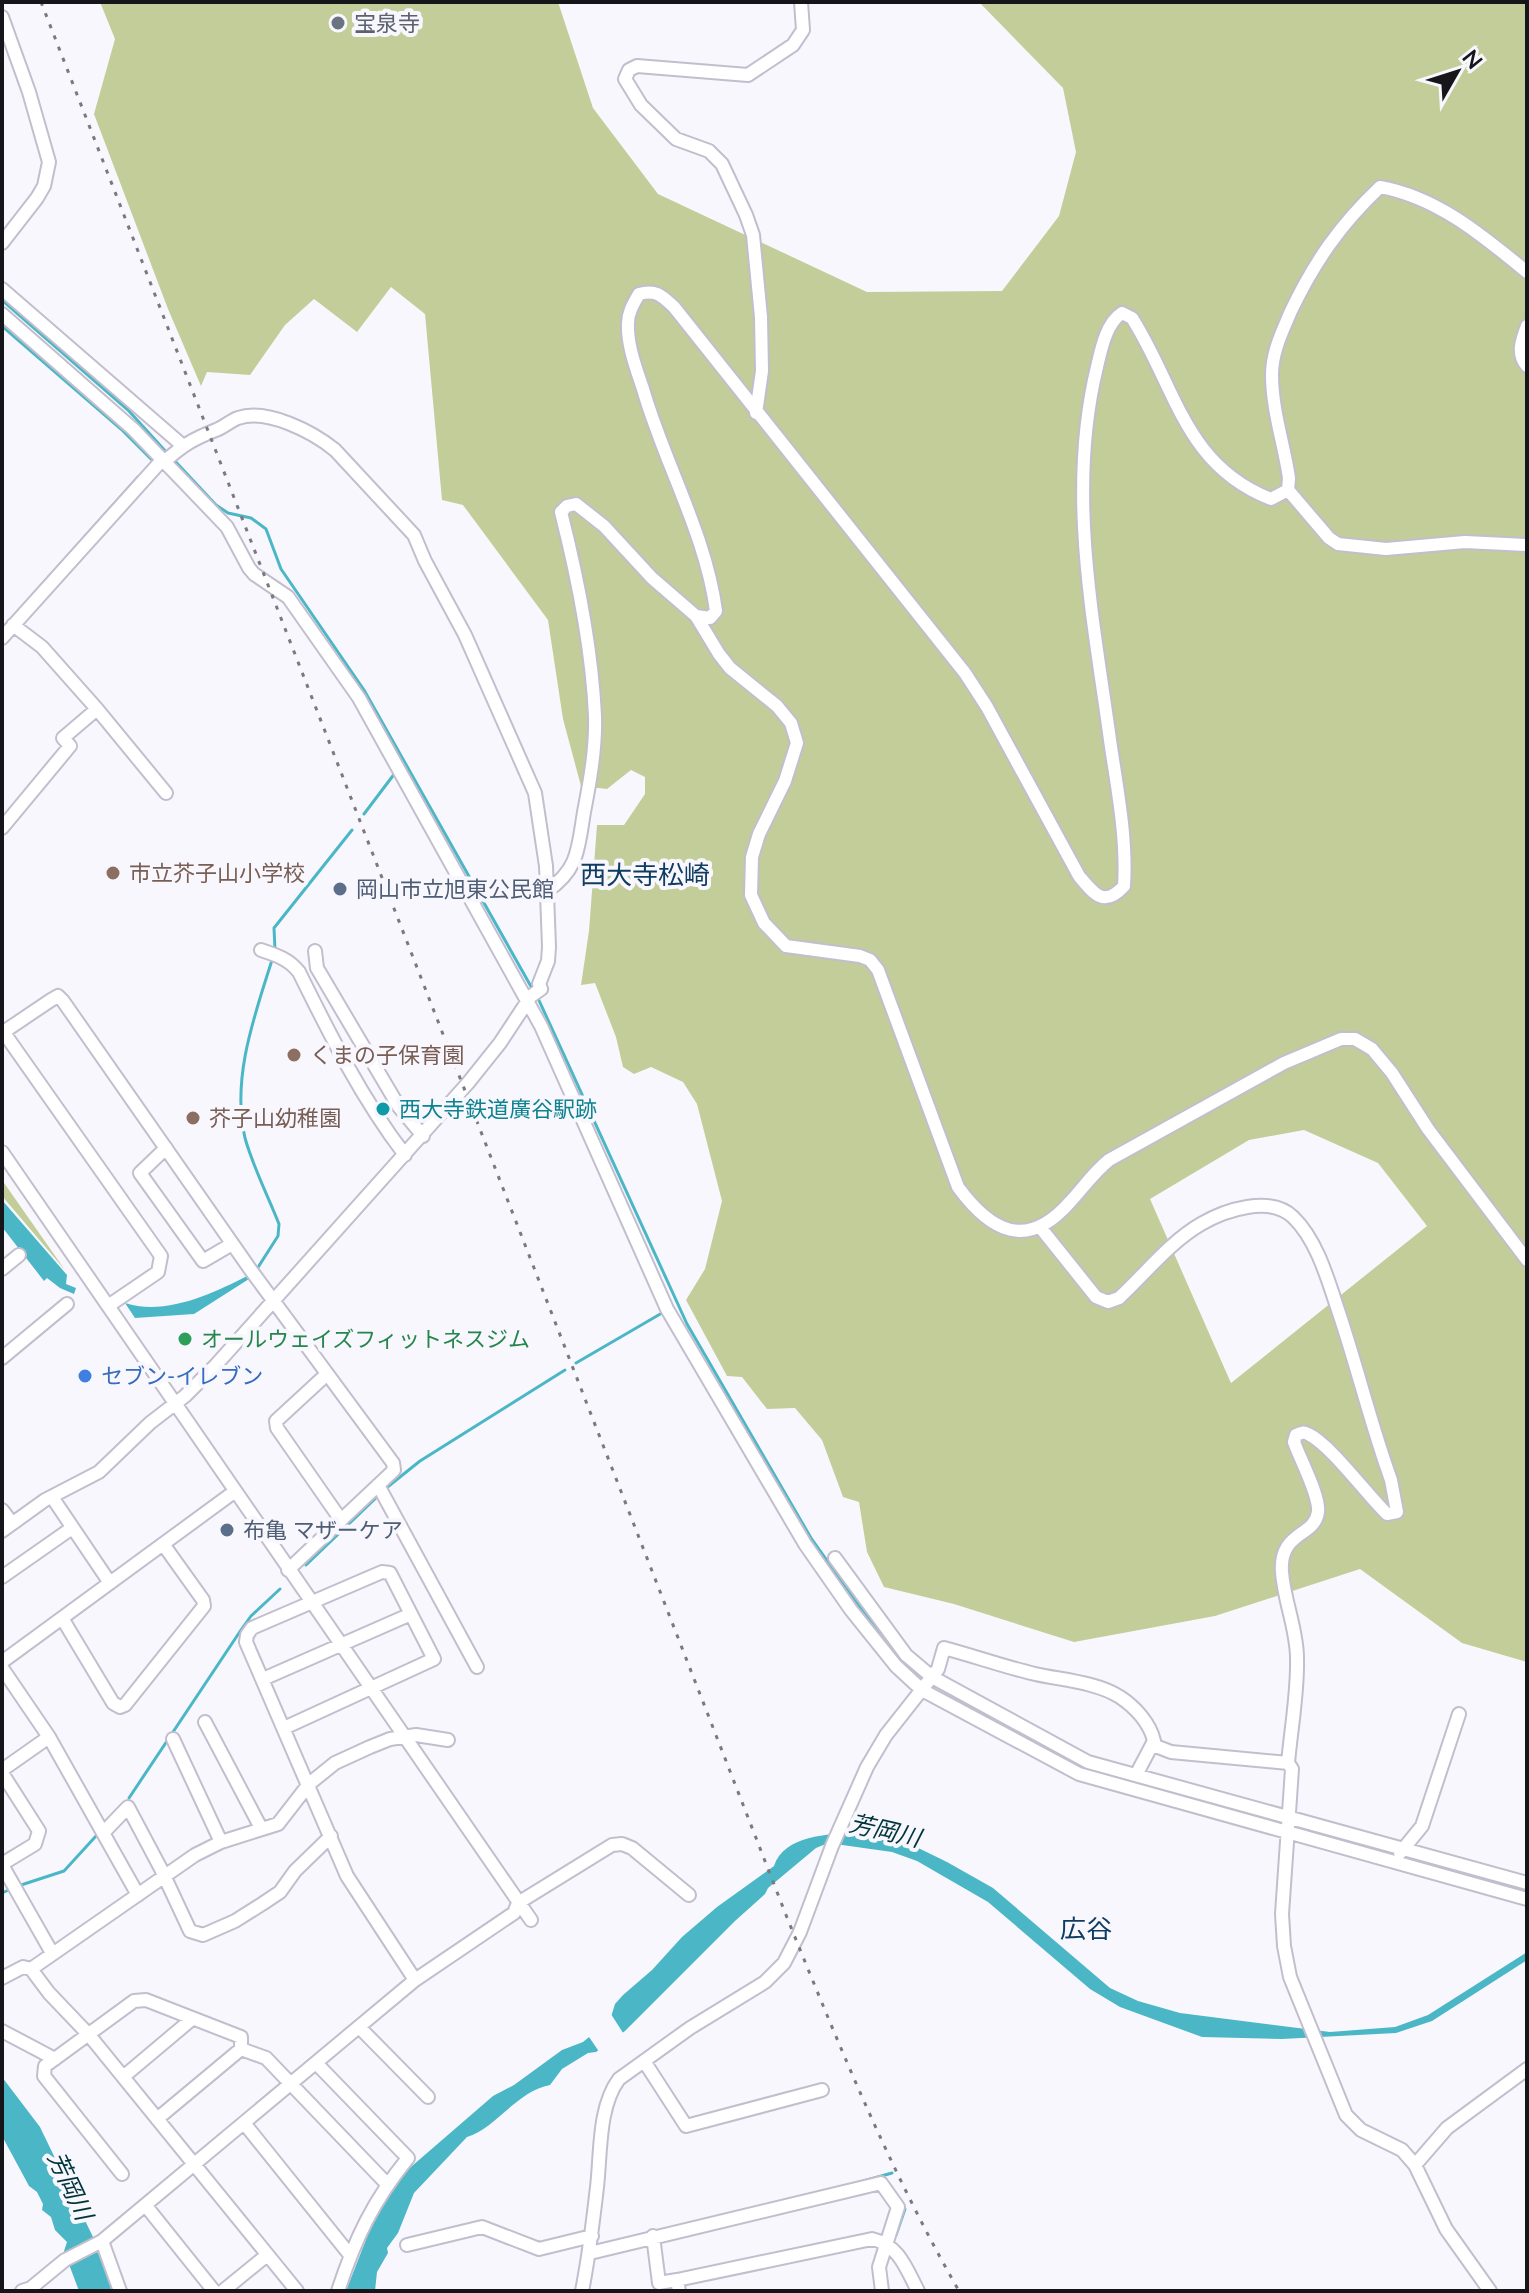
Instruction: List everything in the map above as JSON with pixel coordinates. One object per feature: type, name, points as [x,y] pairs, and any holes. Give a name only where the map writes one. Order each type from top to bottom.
[{"type":"street","points":[[756,413],[762,371],[761,317],[753,235],[746,215],[722,164],[709,151],[676,139],[641,105],[625,79],[629,70],[637,66],[748,75],[793,45],[803,30],[801,2]]},
{"type":"street","points":[[2,17],[29,92],[49,162],[44,186],[2,243]]},
{"type":"street","points":[[1527,272],[1470,226],[1404,191],[1380,187],[1318,258],[1277,342],[1272,372],[1274,405],[1289,478],[1288,490],[1338,544],[1386,549],[1465,542],[1527,545]]},
{"type":"street","points":[[2,289],[170,456],[227,527],[254,574],[288,597],[359,698],[532,996],[667,1309],[805,1544],[851,1610],[896,1666],[1088,1762],[1287,1824]]},
{"type":"street","points":[[696,616],[710,618],[716,611],[713,591],[633,357],[628,321],[639,294],[651,291],[661,295],[674,307],[965,673],[987,707],[1079,876],[1100,897],[1114,897],[1124,886],[1122,822],[1085,557],[1081,505],[1090,397],[1106,337],[1116,317],[1122,313],[1132,318],[1191,435],[1215,464],[1271,499],[1288,490]]},
{"type":"street","points":[[2,314],[133,429],[170,456]]},
{"type":"street","points":[[1527,326],[1520,350],[1527,366]]},
{"type":"street","points":[[2,638],[170,456],[240,418],[267,418],[290,423],[323,440],[405,522],[414,535],[465,635],[535,793],[547,891],[548,961],[539,984],[541,989],[532,996],[481,1068],[215,1366],[99,1472],[52,1497],[7,1527],[2,1510]]},
{"type":"street","points":[[547,891],[566,877],[576,859],[592,767],[595,718],[591,667],[561,512],[567,506],[576,504],[585,509],[652,578],[696,616],[730,668],[777,706],[791,723],[797,743],[785,781],[759,834],[752,857],[751,895],[764,923],[786,946],[870,960],[878,970],[958,1187],[972,1206],[995,1226],[1018,1232],[1040,1227],[1058,1215],[1095,1171],[1109,1160],[1284,1063],[1341,1039],[1355,1039],[1372,1049],[1392,1073],[1428,1129],[1527,1260]]},
{"type":"street","points":[[13,625],[42,647],[166,793]]},
{"type":"street","points":[[2,828],[70,746],[63,738],[97,709]]},
{"type":"street","points":[[315,951],[317,968],[399,1107],[423,1136]]},
{"type":"street","points":[[270,953],[294,965],[299,972],[365,1097],[405,1155]]},
{"type":"street","points":[[108,1306],[158,1272],[161,1256],[3,1032],[58,996],[274,1303],[393,1463],[394,1470],[381,1489],[341,1520],[288,1570]]},
{"type":"street","points":[[166,1148],[140,1173],[203,1261],[232,1244]]},
{"type":"street","points":[[2,1152],[404,1737],[516,1908],[531,1920]]},
{"type":"street","points":[[1040,1227],[1096,1297],[1108,1302],[1119,1298],[1189,1231],[1205,1221],[1255,1206],[1281,1209],[1292,1216],[1306,1234],[1327,1277],[1391,1480],[1397,1512],[1387,1514],[1325,1447],[1308,1434],[1302,1432],[1296,1435],[1294,1442],[1317,1501],[1318,1512],[1314,1521],[1291,1540],[1284,1551],[1282,1571],[1298,1657],[1288,1763],[1293,1775],[1282,1914],[1284,1946],[1290,1977],[1346,2115],[1361,2130],[1402,2150],[1415,2165],[1446,2229],[1490,2291]]},
{"type":"street","points":[[2,1269],[19,1255]]},
{"type":"street","points":[[2,1358],[67,1304]]},
{"type":"street","points":[[327,1374],[276,1421],[277,1428],[341,1520]]},
{"type":"street","points":[[381,1489],[477,1667]]},
{"type":"street","points":[[138,1895],[49,1737],[2,1665],[234,1492]]},
{"type":"street","points":[[52,1497],[110,1583]]},
{"type":"street","points":[[2,1577],[72,1528]]},
{"type":"street","points":[[62,1618],[113,1703],[120,1707],[125,1705],[204,1606],[203,1600],[163,1544]]},
{"type":"street","points":[[835,1558],[928,1682],[1079,1774],[1287,1824],[1400,1855],[1527,1883]]},
{"type":"street","points":[[284,1728],[434,1659],[390,1573],[382,1572],[252,1628],[246,1642],[347,1876],[415,1980]]},
{"type":"street","points":[[263,1679],[411,1614]]},
{"type":"street","points":[[567,2291],[582,2289],[590,2253],[609,2098],[619,2079],[723,2006],[765,1982],[784,1963],[876,1750],[938,1669],[944,1648],[1111,1692],[1136,1709],[1152,1732],[1153,1745],[1136,1775]]},
{"type":"street","points":[[1400,1855],[1422,1826],[1459,1714]]},
{"type":"street","points":[[205,1722],[261,1828]]},
{"type":"street","points":[[31,1969],[195,1855],[221,1842],[278,1824],[309,1784],[335,1763],[390,1739],[428,1736],[448,1740]]},
{"type":"street","points":[[49,1737],[2,1772],[39,1831],[35,1844],[2,1865],[52,1953]]},
{"type":"street","points":[[173,1739],[221,1842]]},
{"type":"street","points":[[1153,1745],[1171,1752],[1288,1763]]},
{"type":"street","points":[[103,1833],[128,1807],[190,1931],[203,1935],[235,1921],[280,1892],[295,1871],[331,1836]]},
{"type":"street","points":[[22,2291],[31,2288],[65,2260],[100,2243],[415,1980],[516,1908],[617,1843],[632,1848],[689,1895]]},
{"type":"street","points":[[1400,1855],[1527,1899]]},
{"type":"street","points":[[2,1978],[23,1967],[31,1969],[89,2035],[297,2291]]},
{"type":"street","points":[[122,2174],[44,2076],[45,2066],[134,2001],[146,2000],[241,2037],[241,2049]]},
{"type":"street","points":[[123,2077],[192,2019]]},
{"type":"street","points":[[359,2027],[428,2097]]},
{"type":"street","points":[[2,2031],[55,2059]]},
{"type":"street","points":[[241,2049],[266,2058],[387,2184]]},
{"type":"street","points":[[157,2119],[241,2049]]},
{"type":"street","points":[[644,2061],[686,2126],[822,2090]]},
{"type":"street","points":[[316,2063],[408,2158],[365,2219],[338,2291]]},
{"type":"street","points":[[1415,2165],[1447,2128],[1525,2076]]},
{"type":"street","points":[[244,2123],[350,2255]]},
{"type":"street","points":[[590,2253],[881,2183],[898,2207],[879,2267],[882,2291]]},
{"type":"street","points":[[146,2206],[214,2291]]},
{"type":"street","points":[[407,2245],[482,2227],[539,2249],[592,2236]]},
{"type":"street","points":[[653,2236],[659,2283],[678,2286],[872,2239],[886,2242],[896,2251],[918,2291]]},
{"type":"street","points":[[100,2243],[120,2291]]},
{"type":"street","points":[[223,2291],[267,2255]]},
{"type":"green space","points":[[100,2],[558,2],[593,108],[658,194],[867,292],[1002,291],[1059,216],[1076,152],[1063,88],[979,2],[1527,2],[1527,1662],[1462,1643],[1360,1569],[1215,1616],[1074,1642],[954,1604],[884,1587],[867,1552],[859,1502],[843,1497],[822,1440],[795,1408],[767,1409],[742,1377],[727,1376],[686,1300],[705,1269],[722,1201],[697,1104],[683,1082],[651,1067],[634,1074],[623,1067],[616,1037],[595,983],[581,985],[589,931],[597,825],[624,825],[645,794],[645,777],[631,770],[607,789],[581,786],[563,719],[548,620],[463,505],[442,500],[425,314],[391,287],[357,332],[314,299],[285,325],[250,375],[207,372],[201,386],[168,309],[94,114],[115,39]],"holes":[[[1304,1130],[1378,1163],[1427,1226],[1231,1383],[1150,1199],[1249,1140]]]},
{"type":"green space","points":[[2,1180],[65,1270],[2,1196]]},
{"type":"water","points":[[2,1200],[67,1275],[66,1284],[76,1288],[74,1294],[47,1278],[44,1281],[2,1227]]},
{"type":"water","points":[[247,1276],[249,1279],[194,1314],[135,1318],[125,1303],[156,1307],[172,1305],[204,1296]]},
{"type":"water","points":[[855,1833],[904,1841],[947,1862],[993,1888],[1110,1988],[1138,2001],[1180,2013],[1330,2032],[1395,2027],[1428,2015],[1527,1952],[1527,1960],[1432,2021],[1396,2033],[1282,2039],[1202,2037],[1120,2007],[1090,1989],[988,1902],[917,1861],[892,1852],[828,1843],[816,1848],[768,1888],[625,2031],[596,2052],[588,2053],[562,2069],[550,2085],[527,2095],[477,2133],[467,2137],[414,2193],[398,2233],[387,2248],[388,2253],[377,2272],[375,2291],[346,2291],[374,2219],[405,2172],[493,2096],[514,2085],[562,2050],[583,2042],[610,2020],[615,2004],[682,1937],[774,1866],[787,1848],[808,1838]]},
{"type":"water","points":[[2,2077],[40,2127],[93,2237],[112,2291],[79,2291],[64,2251],[67,2242],[55,2230],[51,2217],[42,2210],[43,2204],[37,2192],[29,2186],[2,2136]]},
{"type":"pier","points":[[609,2011],[625,2036],[600,2053],[587,2034],[607,2017]]},
{"type":"waterway","points":[[2,300],[128,410],[168,454]]},
{"type":"waterway","points":[[2,326],[121,429],[153,461]]},
{"type":"waterway","points":[[174,460],[216,505],[228,513],[251,518],[266,529],[281,569],[364,690],[533,990]]},
{"type":"waterway","points":[[31,597],[138,477]]},
{"type":"waterway","points":[[364,814],[395,773]]},
{"type":"waterway","points":[[275,950],[274,928],[352,830]]},
{"type":"waterway","points":[[255,1272],[278,1236],[279,1224],[245,1138],[241,1092],[247,1046],[273,957]]},
{"type":"waterway","points":[[537,996],[687,1324],[811,1538],[895,1650]]},
{"type":"waterway","points":[[576,1363],[662,1313]]},
{"type":"waterway","points":[[385,1489],[420,1461],[565,1370]]},
{"type":"waterway","points":[[306,1565],[380,1494]]},
{"type":"waterway","points":[[129,1798],[251,1616],[280,1589]]},
{"type":"waterway","points":[[903,1659],[924,1678]]},
{"type":"waterway","points":[[933,1684],[1084,1769],[1285,1823]]},
{"type":"waterway","points":[[1296,1826],[1396,1855]]},
{"type":"waterway","points":[[18,1886],[64,1871],[96,1836]]},
{"type":"waterway","points":[[1403,1857],[1527,1891]]},
{"type":"waterway","points":[[2,1893],[11,1889]]},
{"type":"waterway","points":[[853,2184],[892,2173]]},
{"type":"waterway","points":[[896,2196],[905,2209],[896,2235]]},
{"type":"railway","points":[[41,2],[786,1915],[845,2059],[888,2153],[959,2291]]},
{"type":"place","name":"宝泉寺","points":[[338,23]]},
{"type":"place","name":"市立芥子山小学校","points":[[113,873]]},
{"type":"place","name":"岡山市立旭東公民館","points":[[340,889]]},
{"type":"place","name":"くまの子保育園","points":[[294,1055]]},
{"type":"place","name":"西大寺鉄道廣谷駅跡","points":[[383,1109]]},
{"type":"place","name":"芥子山幼稚園","points":[[193,1118]]},
{"type":"place","name":"オールウェイズフィットネスジム","points":[[185,1339]]},
{"type":"place","name":"セブン-イレブン","points":[[85,1376]]},
{"type":"place","name":"布亀 マザーケア","points":[[227,1530]]},
{"type":"district","name":"西大寺松崎","points":[[645,875]]},
{"type":"district","name":"広谷","points":[[1086,1929]]},
{"type":"water label","name":"芳岡川","points":[[885,1831]]},
{"type":"water label","name":"芳岡川","points":[[70,2186]]}]
